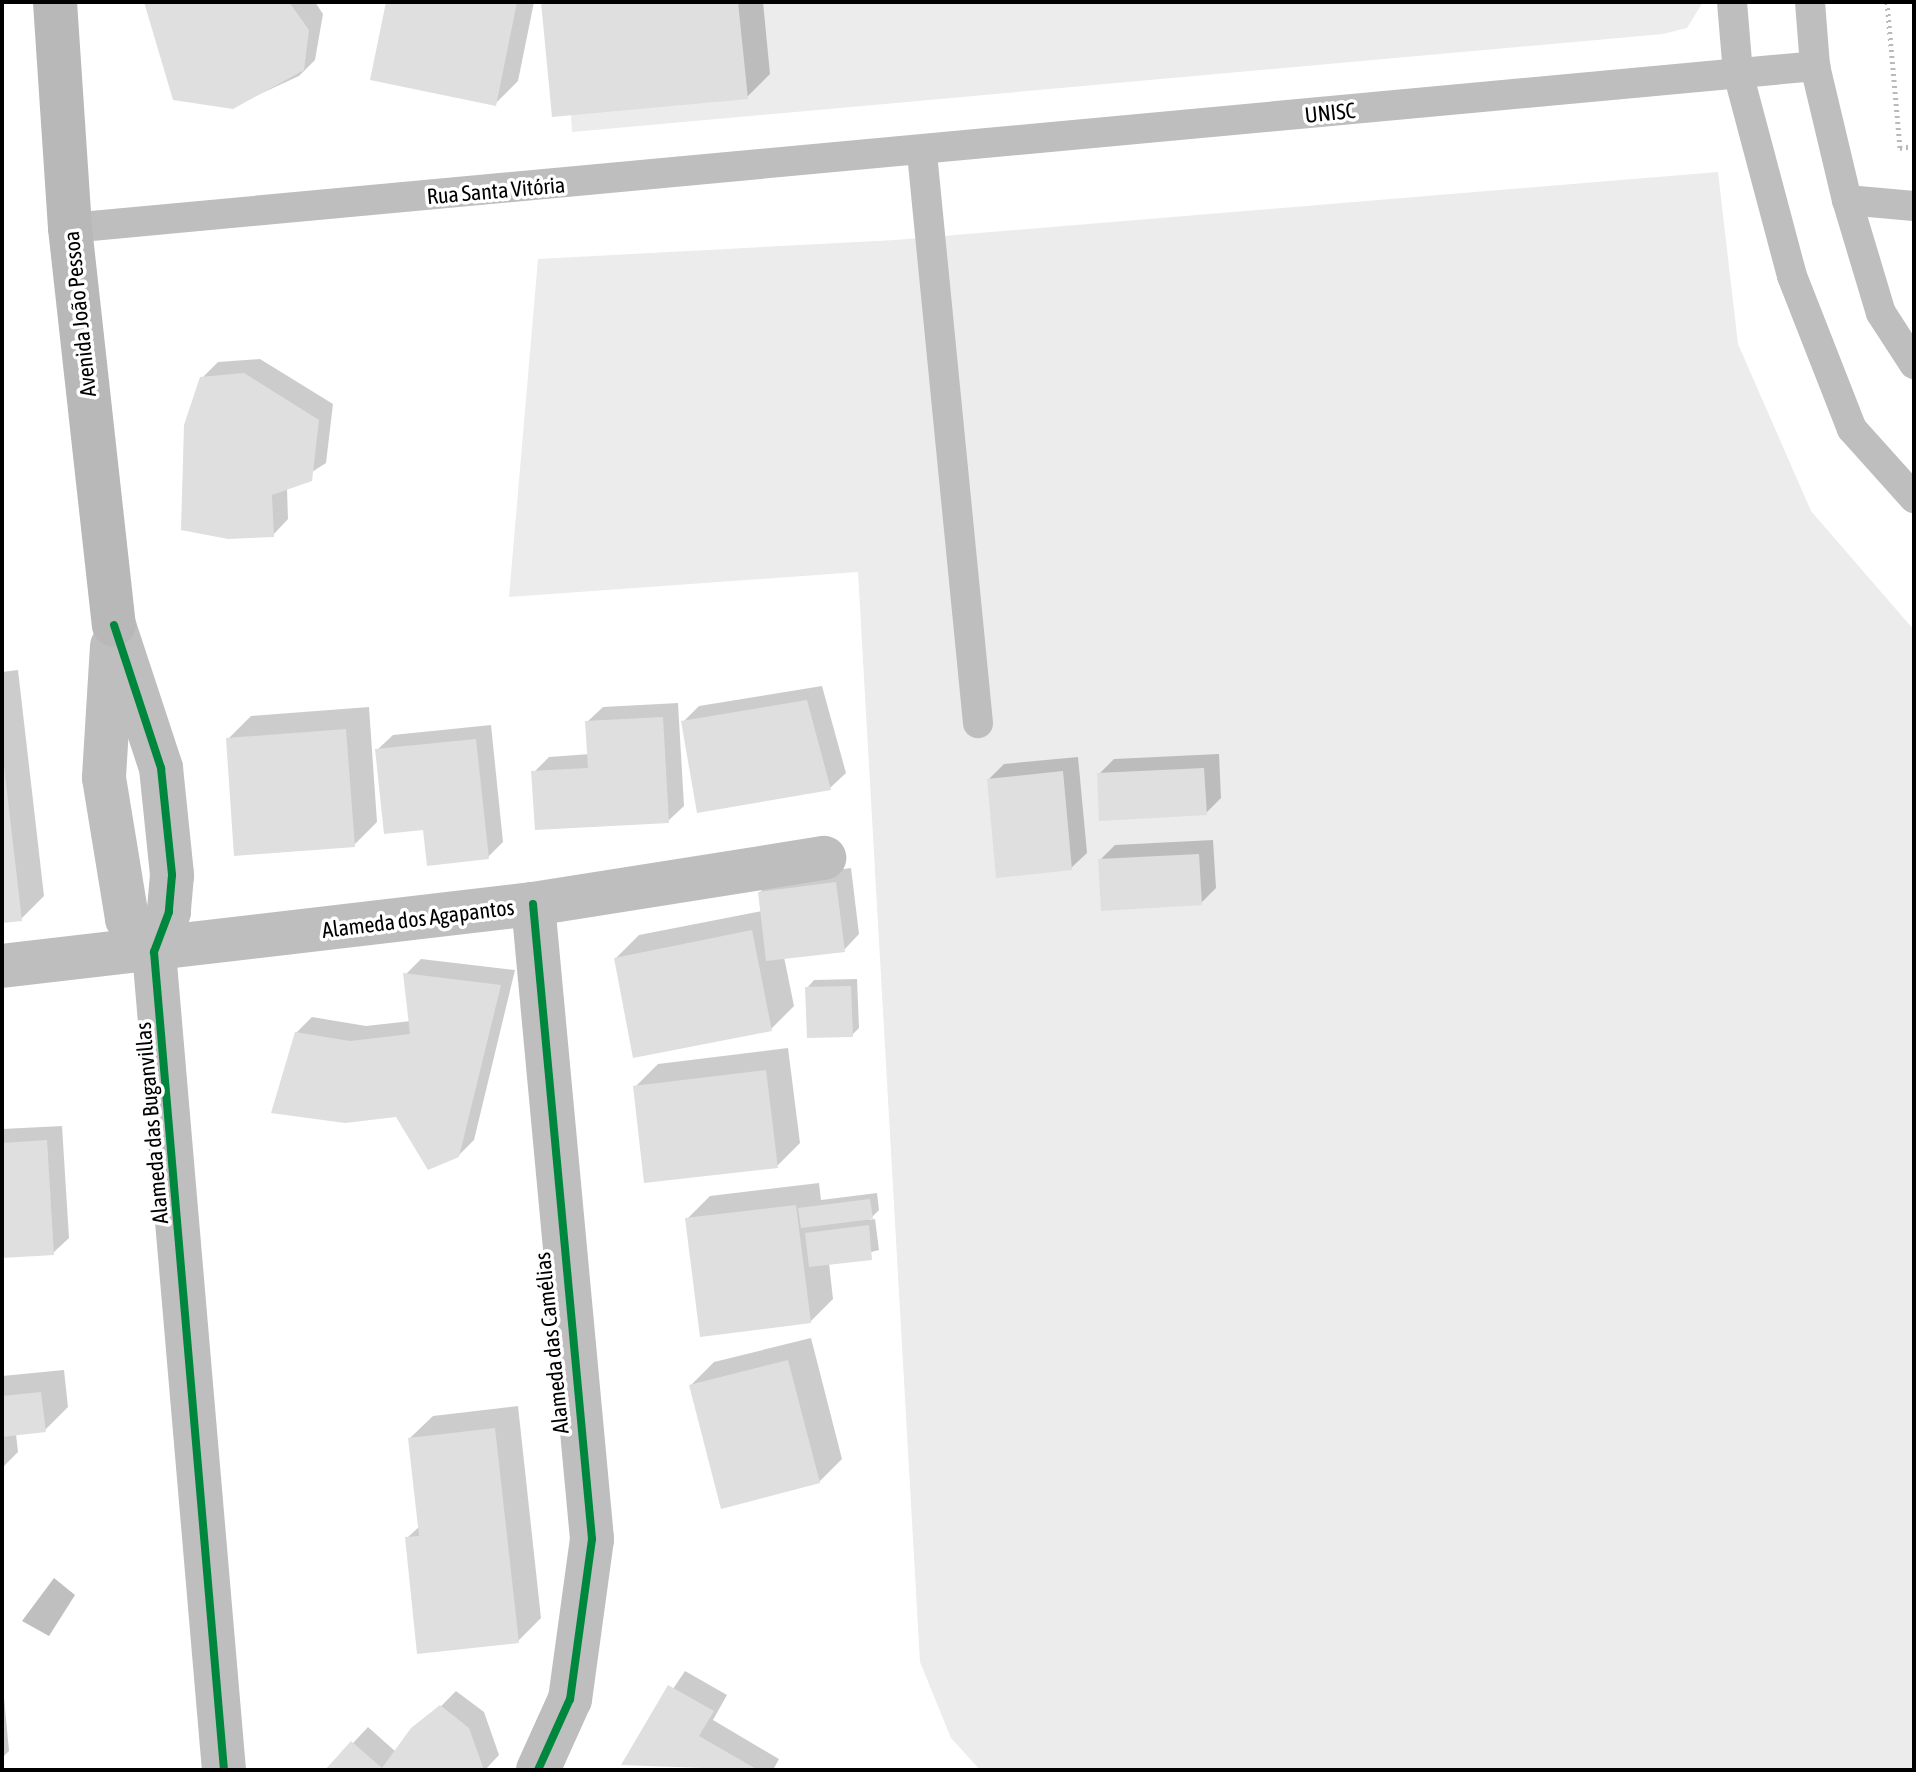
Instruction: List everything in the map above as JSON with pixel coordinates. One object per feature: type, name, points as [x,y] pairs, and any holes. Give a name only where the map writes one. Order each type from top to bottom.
[{"type":"street","name":"Avenida João Pessoa","points":[[55,2],[70,228],[114,625]]},
{"type":"street","points":[[114,625],[104,778],[127,919],[154,952]]},
{"type":"street","name":"Alameda das Buganvillas","points":[[114,625],[161,768],[172,875],[169,912],[154,952],[224,1770]]},
{"type":"street","name":"Alameda dos Agapantos","points":[[2,966],[154,952],[533,904],[824,858]]},
{"type":"street","name":"Alameda das Camélias","points":[[533,904],[592,1539],[570,1699],[538,1770]]},
{"type":"lane","points":[[1732,2],[1738,73],[1792,276],[1852,429],[1914,498]]},
{"type":"lane","points":[[1810,2],[1815,66],[1847,200],[1881,313],[1914,364]]},
{"type":"lane","name":"UNISC","points":[[922,153],[1815,66]]},
{"type":"lane","name":"Rua Santa Vitória","points":[[70,228],[922,153]]},
{"type":"lane","points":[[922,153],[978,723]]},
{"type":"lane","points":[[1847,200],[1914,206]]},
{"type":"path","points":[[1887,2],[1900,148],[1914,146]]},
{"type":"shaded area","points":[[564,2],[1703,2],[1687,28],[1663,34],[572,132]]},
{"type":"shaded area","points":[[1718,172],[1738,344],[1811,511],[1914,630],[1914,1770],[980,1770],[951,1738],[920,1662],[858,572],[509,597],[538,259],[895,240]]},
{"type":"shaded area","points":[[54,1578],[75,1595],[49,1636],[22,1621]]},
{"type":"building","points":[[144,2],[289,2],[309,30],[304,70],[233,109],[173,100]]},
{"type":"building","points":[[386,2],[517,2],[496,106],[370,80]]},
{"type":"building","points":[[541,2],[738,2],[748,99],[552,117]]},
{"type":"building","points":[[244,373],[319,420],[312,481],[272,495],[274,537],[228,539],[181,530],[184,425],[200,377]]},
{"type":"building","points":[[807,700],[831,790],[697,813],[681,721]]},
{"type":"building","points":[[663,717],[669,823],[535,830],[531,771],[588,768],[585,721]]},
{"type":"building","points":[[346,729],[355,847],[234,856],[226,738]]},
{"type":"building","points":[[476,739],[489,859],[427,866],[423,830],[384,834],[375,749]]},
{"type":"building","points":[[2,767],[22,921],[2,923]]},
{"type":"building","points":[[1204,768],[1207,815],[1099,821],[1097,773]]},
{"type":"building","points":[[1063,771],[1072,870],[996,878],[987,779]]},
{"type":"building","points":[[1199,854],[1202,905],[1101,911],[1098,859]]},
{"type":"building","points":[[836,882],[845,952],[766,961],[758,892]]},
{"type":"building","points":[[752,930],[772,1031],[633,1058],[614,958]]},
{"type":"building","points":[[403,973],[501,985],[459,1157],[428,1170],[396,1117],[345,1123],[271,1113],[295,1032],[350,1041],[410,1034]]},
{"type":"building","points":[[851,986],[853,1037],[807,1038],[805,987]]},
{"type":"building","points":[[766,1070],[778,1168],[644,1183],[633,1086]]},
{"type":"building","points":[[47,1140],[54,1255],[2,1258],[2,1143]]},
{"type":"building","points":[[870,1199],[873,1219],[801,1228],[798,1208]]},
{"type":"building","points":[[796,1205],[811,1323],[700,1337],[685,1218]]},
{"type":"building","points":[[869,1225],[872,1260],[809,1267],[805,1233]]},
{"type":"building","points":[[788,1360],[820,1483],[721,1509],[689,1385]]},
{"type":"building","points":[[41,1392],[46,1432],[2,1437],[2,1396]]},
{"type":"building","points":[[495,1428],[519,1643],[417,1654],[405,1537],[419,1536],[408,1438]]},
{"type":"building","points":[[668,1685],[714,1711],[699,1736],[758,1770],[621,1765]]},
{"type":"building","points":[[440,1705],[469,1728],[484,1770],[325,1770],[351,1741],[382,1768],[411,1728]]},
{"type":"cycle path","points":[[114,625],[161,768],[172,875],[169,912],[154,952],[224,1770]]},
{"type":"cycle path","points":[[533,904],[592,1539],[570,1699],[538,1770]]}]
